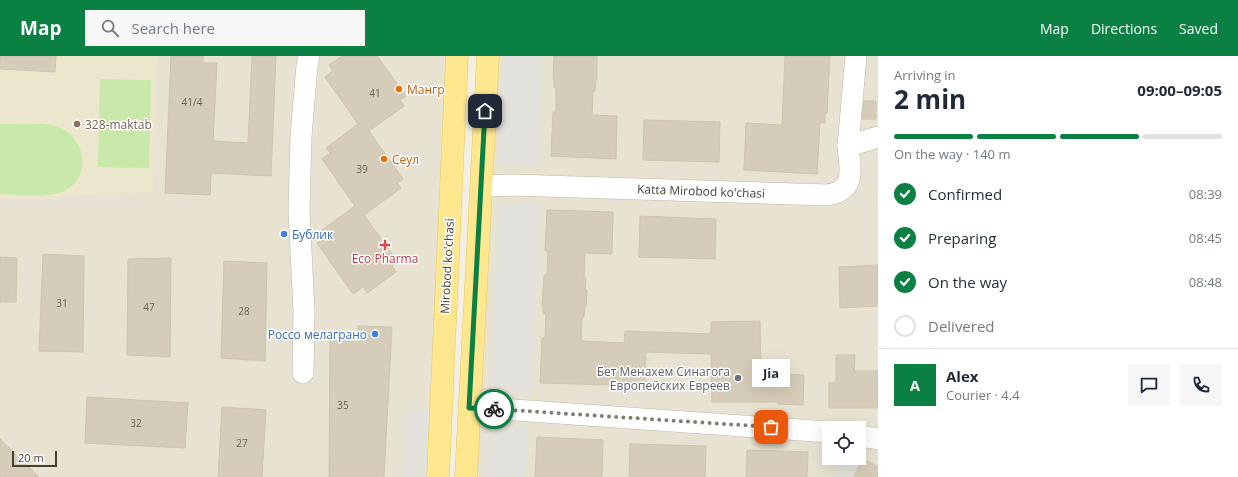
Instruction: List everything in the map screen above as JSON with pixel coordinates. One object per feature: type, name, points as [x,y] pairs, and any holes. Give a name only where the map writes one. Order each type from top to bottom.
[{"type":"main road","name":"Mirobod ko'chasi","points":[[438,477],[457,56]]},
{"type":"main road","points":[[466,477],[488,56]]},
{"type":"main road","points":[[440,449],[446,455],[453,458],[467,450]]},
{"type":"street","points":[[302,373],[304,311],[299,210],[301,136],[306,66],[309,56]]},
{"type":"street","name":"Katta Mirobod ko'chasi","points":[[481,186],[514,185],[827,195],[841,191],[847,186],[850,180],[848,146],[856,56]]},
{"type":"street","points":[[848,146],[878,137]]},
{"type":"street","points":[[469,408],[822,432]]},
{"type":"street","points":[[866,437],[878,439]]},
{"type":"shaded area","points":[[0,56],[457,56],[438,477],[0,477]]},
{"type":"shaded area","name":"328-maktab","points":[[0,56],[157,56],[153,192],[0,199]]},
{"type":"shaded area","points":[[494,56],[878,56],[878,477],[466,477]]},
{"type":"shaded area","points":[[503,56],[543,56],[538,166],[498,165]]},
{"type":"shaded area","points":[[499,202],[539,204],[531,393],[491,391]]},
{"type":"shaded area","points":[[407,411],[429,412],[426,477],[404,477]]},
{"type":"shaded area","points":[[488,426],[528,428],[526,477],[486,477]]},
{"type":"shaded area","points":[[837,465],[859,465],[854,477],[836,477]]},
{"type":"green space","points":[[100,79],[151,80],[149,168],[98,167]]},
{"type":"green space","points":[[0,124],[46,124],[53,125],[67,132],[75,139],[80,148],[82,158],[82,167],[79,177],[73,185],[64,191],[50,195],[33,196],[0,194]]},
{"type":"building","points":[[0,56],[56,56],[55,72],[0,69]]},
{"type":"building","points":[[171,56],[203,56],[203,63],[217,63],[213,141],[248,143],[252,56],[276,56],[271,176],[211,173],[210,195],[165,193]]},
{"type":"building","points":[[342,56],[377,56],[406,96],[400,100],[404,106],[369,131],[403,179],[397,183],[401,188],[364,215],[398,262],[392,266],[396,272],[367,293],[363,287],[353,294],[317,243],[325,237],[321,231],[355,206],[322,159],[330,153],[326,148],[358,124],[325,77],[333,71],[329,65]]},
{"type":"building","points":[[554,56],[597,56],[597,80],[595,91],[593,91],[592,115],[617,116],[616,159],[551,156],[553,112],[556,112],[556,88],[554,88],[553,79]]},
{"type":"building","points":[[785,56],[830,56],[827,113],[825,113],[825,123],[820,122],[817,174],[744,170],[746,123],[782,125]]},
{"type":"building","points":[[864,101],[876,101],[876,119],[862,119]]},
{"type":"building","points":[[644,120],[720,122],[719,162],[643,160]]},
{"type":"building","points":[[547,210],[613,212],[612,254],[585,253],[584,278],[586,278],[585,290],[587,290],[584,317],[582,317],[581,341],[624,343],[625,331],[711,334],[711,322],[760,321],[761,374],[804,375],[803,405],[778,404],[778,402],[712,402],[711,354],[646,352],[645,386],[540,383],[542,338],[545,338],[546,314],[543,314],[542,305],[544,275],[547,275],[548,251],[545,251]]},
{"type":"building","points":[[640,216],[716,219],[715,259],[639,257]]},
{"type":"building","points":[[43,254],[84,256],[83,352],[39,351]]},
{"type":"building","points":[[0,257],[17,258],[16,302],[0,302]]},
{"type":"building","points":[[171,258],[170,357],[127,355],[128,259]]},
{"type":"building","points":[[224,261],[267,263],[265,361],[221,358]]},
{"type":"building","points":[[878,265],[878,306],[840,308],[839,267]]},
{"type":"building","points":[[358,326],[392,327],[384,477],[329,477],[330,341],[358,341]]},
{"type":"building","points":[[836,355],[855,355],[854,371],[878,371],[878,408],[829,408],[829,383],[836,383]]},
{"type":"building","points":[[87,397],[188,403],[185,448],[85,443]]},
{"type":"building","points":[[222,407],[266,410],[262,477],[218,477]]},
{"type":"building","points":[[537,437],[603,440],[602,477],[535,477]]},
{"type":"building","points":[[0,439],[39,477],[0,477]]},
{"type":"building","points":[[630,444],[706,446],[705,477],[629,477]]},
{"type":"building","points":[[747,450],[808,452],[807,477],[746,477]]},
{"type":"building","points":[[866,461],[878,466],[878,477],[854,477],[859,465],[866,465]]},
{"type":"way so far","points":[[494,409],[771,427]]},
{"type":"place","name":"Мангр","points":[[399,89]]},
{"type":"place","name":"328-maktab","points":[[77,124]]},
{"type":"place","name":"Сеул","points":[[384,159]]},
{"type":"place","name":"Бублик","points":[[284,234]]},
{"type":"place","name":"Eco Pharma","points":[[385,245]]},
{"type":"place","name":"Россо мелаграно","points":[[375,334]]},
{"type":"place","name":"Бет Менахем Синагога Европейских Евреев","points":[[738,378]]},
{"type":"place","name":"Jia","points":[[771,427]]},
{"type":"route","points":[[485,111],[469,408],[494,409]]}]
